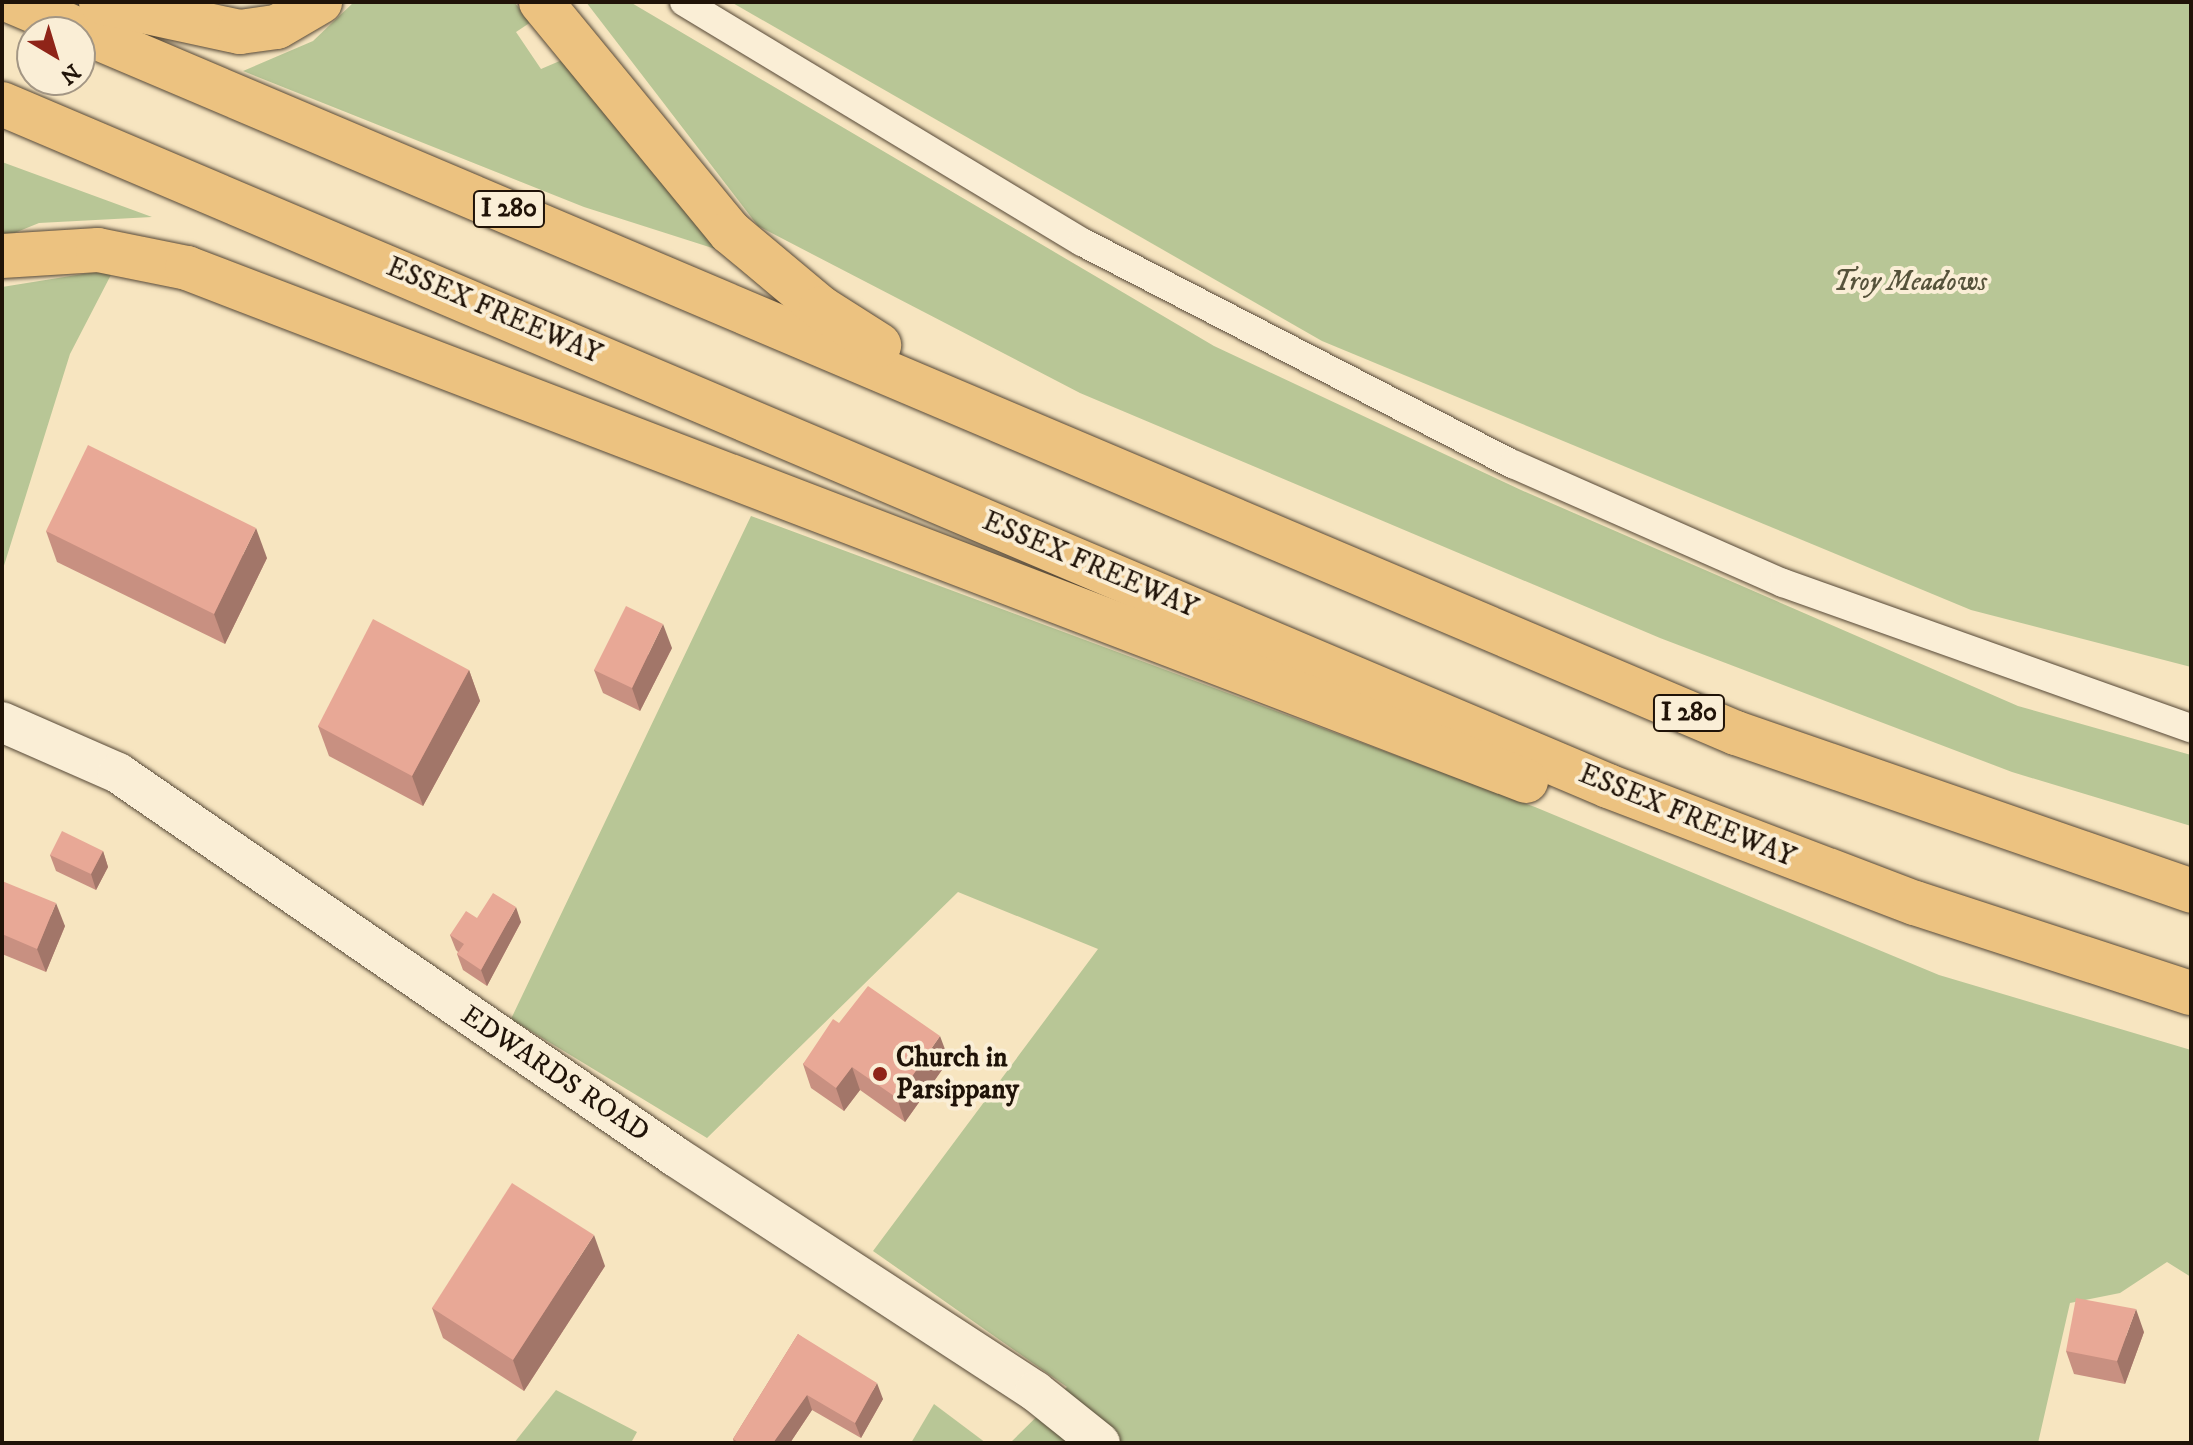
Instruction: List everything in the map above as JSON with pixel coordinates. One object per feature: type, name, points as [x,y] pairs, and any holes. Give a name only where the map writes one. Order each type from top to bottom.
[{"type":"highway","name":"I 280","points":[[13,2],[1736,733],[2191,891]]},
{"type":"highway","points":[[101,2],[240,32],[277,27],[320,2]]},
{"type":"highway","points":[[541,2],[690,188],[774,272],[1004,422]]},
{"type":"highway","name":"ESSEX FREEWAY","points":[[2,104],[1608,786],[1915,903],[2191,993]]},
{"type":"highway","points":[[2,256],[98,250],[187,268],[932,559],[1568,796],[1608,786]]},
{"type":"street","points":[[684,2],[1082,242],[1499,458],[1783,583],[2191,728]]},
{"type":"street","name":"EDWARDS ROAD","points":[[2,722],[118,773],[676,1157],[1035,1391],[1100,1443]]},
{"type":"green space","points":[[354,2],[514,2],[531,22],[516,32],[541,69],[562,60],[728,253],[584,207],[243,71],[313,41]]},
{"type":"green space","points":[[586,2],[630,2],[1214,346],[1521,490],[2018,706],[2191,755],[2191,826],[2012,772],[1660,638],[1080,393],[758,226]]},
{"type":"green space","name":"Troy Meadows","points":[[731,2],[2191,2],[2191,667],[1971,610],[1322,341]]},
{"type":"green space","points":[[2,162],[152,217],[39,223],[2,238]]},
{"type":"green space","points":[[114,269],[70,354],[2,572],[2,287]]},
{"type":"green space","points":[[751,516],[1535,807],[1939,975],[2191,1050],[2191,1277],[2167,1262],[2120,1293],[2070,1303],[2038,1443],[1010,1443],[1067,1387],[873,1251],[1098,949],[958,892],[707,1138],[511,1019]]},
{"type":"green space","points":[[556,1390],[637,1432],[631,1443],[514,1443]]},
{"type":"green space","points":[[934,1404],[986,1443],[911,1443]]},
{"type":"building","points":[[88,445],[256,528],[214,614],[46,531]]},
{"type":"building","points":[[626,606],[663,624],[632,688],[594,670]]},
{"type":"building","points":[[373,619],[469,670],[412,776],[318,726]]},
{"type":"building","points":[[62,831],[103,851],[91,874],[50,855]]},
{"type":"building","points":[[2,881],[56,903],[37,949],[2,934]]},
{"type":"building","points":[[493,893],[516,907],[481,970],[457,954],[464,944],[450,935],[466,911],[477,918]]},
{"type":"building","name":"Church in Parsippany","points":[[868,986],[940,1036],[897,1098],[852,1067],[836,1088],[803,1064],[833,1019],[839,1023]]},
{"type":"building","points":[[512,1183],[594,1235],[513,1360],[432,1308]]},
{"type":"building","points":[[2076,1298],[2136,1309],[2117,1361],[2066,1351]]},
{"type":"building","points":[[798,1334],[877,1383],[855,1423],[807,1395],[773,1443],[740,1443],[733,1439]]},
{"type":"place","name":"Church in Parsippany","points":[[880,1074]]}]
